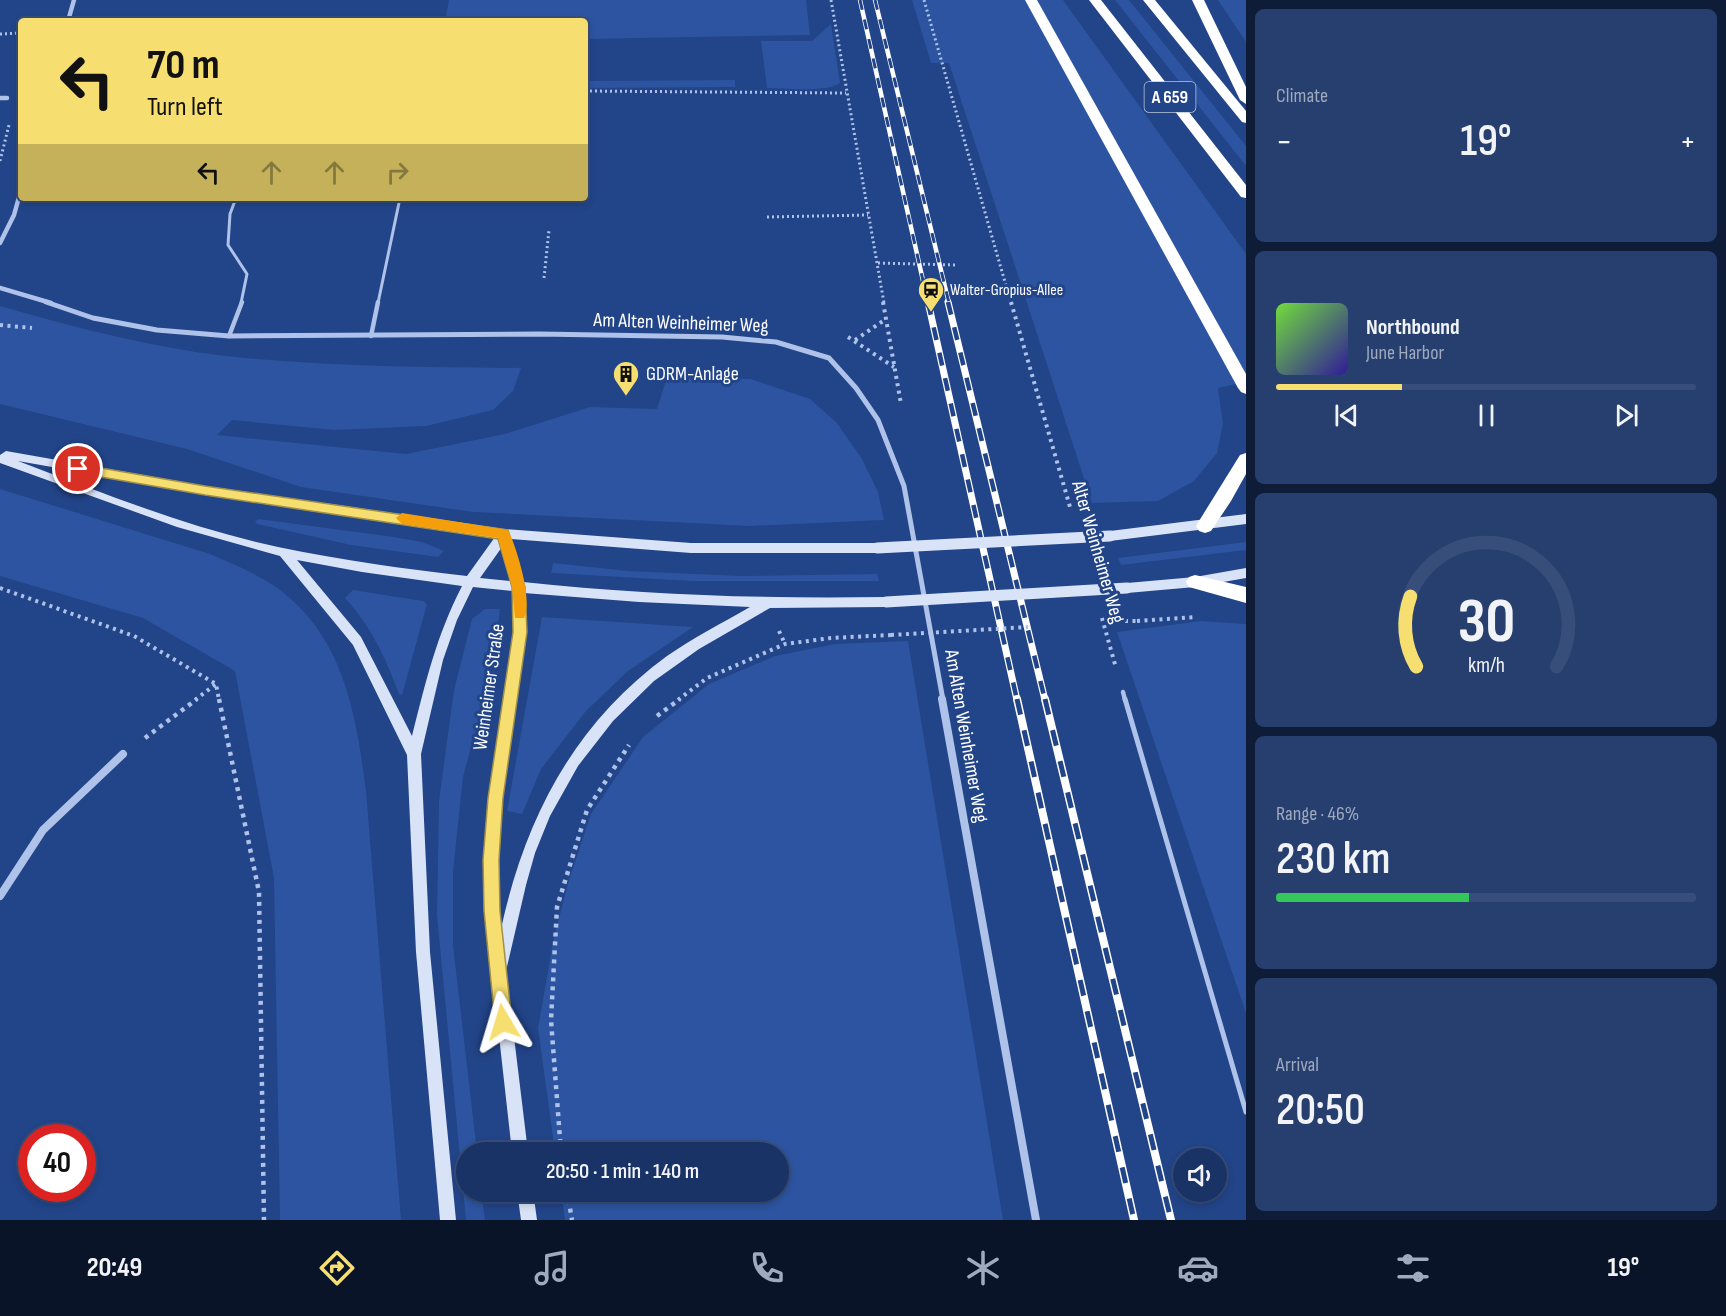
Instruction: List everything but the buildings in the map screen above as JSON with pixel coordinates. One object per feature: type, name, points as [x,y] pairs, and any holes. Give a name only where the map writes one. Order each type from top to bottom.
[{"type":"highway","points":[[1031,0],[1246,388]]},
{"type":"highway","name":"A 659","points":[[1095,0],[1246,194]]},
{"type":"highway","name":"A 659","points":[[1149,0],[1246,119]]},
{"type":"highway","points":[[1198,0],[1246,100]]},
{"type":"highway","points":[[1205,526],[1246,459]]},
{"type":"highway","points":[[1195,582],[1246,595]]},
{"type":"main road","points":[[0,453],[205,490],[504,534],[692,548],[877,548],[1110,536],[1205,526],[1246,519]]},
{"type":"main road","points":[[0,459],[121,502],[283,552],[404,574],[641,599],[766,604],[886,602],[1127,588],[1195,582],[1246,573]]},
{"type":"main road","points":[[448,1220],[423,952],[414,754],[437,660],[451,620],[470,582],[504,534]]},
{"type":"main road","name":"Weinheimer Straße","points":[[504,534],[518,587],[520,632],[495,798],[491,860],[492,911],[498,979],[519,1142]]},
{"type":"main road","points":[[283,552],[357,641],[414,754]]},
{"type":"main road","name":"Weinheimer Straße","points":[[498,979],[515,903],[533,839],[555,792],[580,750],[610,714],[672,660],[766,604]]},
{"type":"main road","points":[[527,1202],[529,1220]]},
{"type":"street","points":[[69,18],[74,0]]},
{"type":"street","points":[[0,98],[6,98]]},
{"type":"street","points":[[0,243],[14,215],[18,201]]},
{"type":"street","name":"Am Alten Weinheimer Weg","points":[[0,288],[93,318],[157,330],[229,336],[539,334],[722,337],[776,342],[829,358],[856,388],[885,435],[904,486],[1036,1220]]},
{"type":"street","points":[[0,896],[43,830],[123,754]]},
{"type":"lane","points":[[229,336],[240,310],[247,274],[228,245],[230,214],[235,201]]},
{"type":"lane","points":[[371,336],[399,201]]},
{"type":"lane","points":[[1123,692],[1246,1112]]},
{"type":"path","points":[[831,0],[901,403],[885,435]]},
{"type":"path","name":"Alter Weinheimer Weg","points":[[924,0],[1070,509]]},
{"type":"path","points":[[0,34],[18,33]]},
{"type":"path","points":[[588,91],[846,93]]},
{"type":"path","points":[[767,217],[868,215]]},
{"type":"path","points":[[544,278],[549,230]]},
{"type":"path","points":[[878,263],[955,265]]},
{"type":"path","points":[[829,358],[886,319]]},
{"type":"path","points":[[0,588],[134,636],[216,684],[259,892],[264,1220]]},
{"type":"path","name":"Alter Weinheimer Weg","points":[[1100,612],[1123,692]]},
{"type":"path","points":[[1102,623],[1205,617]]},
{"type":"path","points":[[655,718],[706,678],[785,644],[831,638],[1032,627]]},
{"type":"path","points":[[123,754],[216,684]]},
{"type":"path","points":[[560,1142],[551,1020],[557,907],[587,810],[632,741]]},
{"type":"path","points":[[569,1202],[572,1220]]},
{"type":"shaded area","points":[[449,0],[806,0],[810,35],[588,39],[588,18],[446,18]]},
{"type":"shaded area","points":[[912,0],[1063,0],[1246,254],[1246,382],[1218,388],[1223,424],[1217,453],[1194,481],[1158,501],[1092,503],[949,63],[931,63]]},
{"type":"shaded area","points":[[1115,0],[1129,0],[1246,146],[1246,166]]},
{"type":"shaded area","points":[[1218,0],[1246,0],[1246,42]]},
{"type":"shaded area","points":[[831,24],[840,83],[815,89],[767,88],[761,41],[812,41]]},
{"type":"shaded area","points":[[735,80],[735,87],[588,88],[588,81]]},
{"type":"shaded area","points":[[0,306],[140,342],[226,356],[337,364],[521,368],[513,391],[493,410],[426,426],[334,430],[232,420],[217,435],[406,454],[505,434],[590,407],[657,409],[667,377],[751,379],[810,399],[837,423],[862,459],[878,492],[884,520],[750,526],[473,512],[301,487],[187,449],[0,404]]},
{"type":"shaded area","points":[[0,489],[210,554],[242,568],[273,585],[291,599],[310,618],[325,640],[337,663],[353,712],[366,791],[401,1220],[280,1220],[274,878],[235,671],[143,618],[0,576]]},
{"type":"shaded area","points":[[259,519],[394,537],[422,542],[444,551],[438,557],[351,545],[257,524],[255,521]]},
{"type":"shaded area","points":[[1246,542],[1246,550],[1121,565],[1118,558]]},
{"type":"shaded area","points":[[553,563],[628,571],[741,576],[877,574],[879,581],[692,581],[551,573]]},
{"type":"shaded area","points":[[353,590],[423,601],[427,604],[402,695],[399,694],[370,631],[345,598]]},
{"type":"shaded area","points":[[485,609],[500,609],[493,667],[463,777],[453,871],[453,945],[476,1142],[459,1142],[437,915],[439,801],[454,690],[472,619]]},
{"type":"shaded area","points":[[542,617],[693,627],[628,671],[586,711],[541,769],[522,814],[507,811]]},
{"type":"shaded area","points":[[1201,621],[1246,624],[1246,1013],[1117,632]]},
{"type":"shaded area","points":[[908,641],[1003,1220],[565,1220],[563,1202],[789,1202],[789,1142],[554,1142],[538,1028],[554,937],[569,880],[591,814],[643,737],[709,684],[775,656],[835,644]]},
{"type":"shaded area","points":[[464,1202],[483,1202],[485,1220],[466,1220]]},
{"type":"railway","points":[[860,0],[928,303]]},
{"type":"railway","points":[[875,0],[949,303]]},
{"type":"railway","points":[[928,302],[1017,700]]},
{"type":"railway","points":[[948,302],[1045,700]]},
{"type":"railway","points":[[1017,699],[1134,1220]]},
{"type":"railway","points":[[1045,699],[1171,1220]]},
{"type":"slow traffic","points":[[402,518],[504,534],[518,587],[519,614]]},
{"type":"place","name":"Walter-Gropius-Allee","points":[[931,313]]},
{"type":"place","name":"GDRM-Anlage","points":[[626,397]]},
{"type":"route","points":[[78,469],[504,534],[518,587],[520,632],[495,798],[491,860],[492,911],[503,1022]]}]
